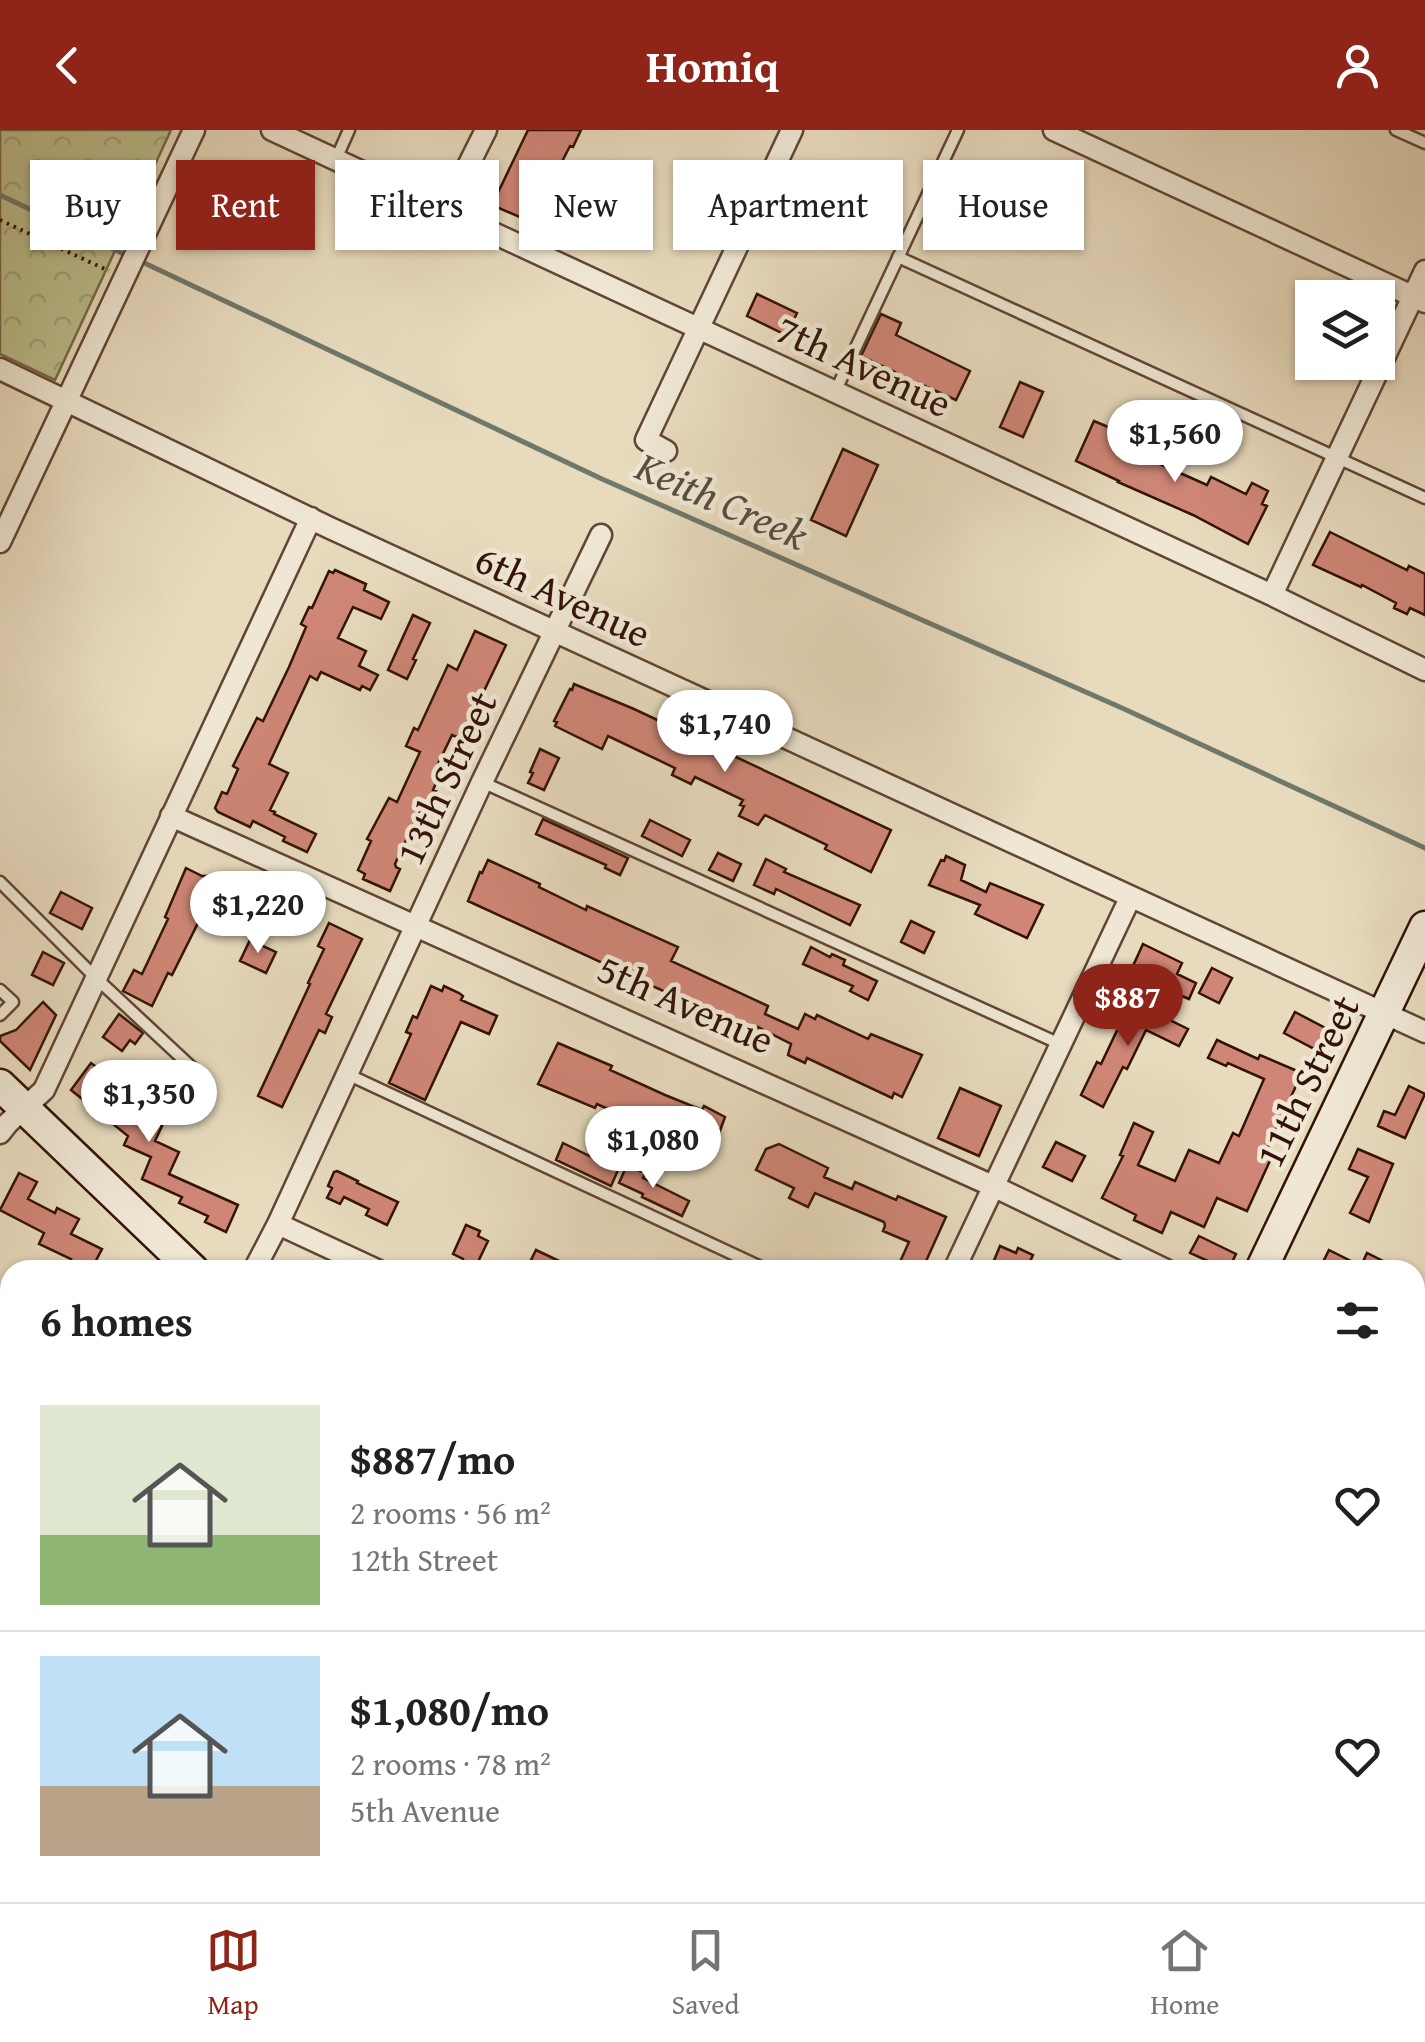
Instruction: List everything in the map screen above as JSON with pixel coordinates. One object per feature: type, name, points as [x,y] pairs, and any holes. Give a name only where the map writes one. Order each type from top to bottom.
[{"type":"main road","name":"11th Street","points":[[1266,1260],[1425,927]]},
{"type":"main road","points":[[0,1084],[182,1260]]},
{"type":"street","points":[[0,542],[67,401],[114,272],[140,243],[194,130]]},
{"type":"street","name":"7th Avenue","points":[[272,130],[336,159]]},
{"type":"street","points":[[471,160],[486,130]]},
{"type":"street","points":[[666,451],[646,440],[792,130]]},
{"type":"street","points":[[1054,130],[1419,299]]},
{"type":"street","name":"7th Avenue","points":[[499,235],[1272,594],[1425,670]]},
{"type":"street","points":[[1272,594],[1419,299],[1425,271]]},
{"type":"street","name":"6th Avenue","points":[[0,369],[311,518],[1425,1032]]},
{"type":"street","points":[[0,1134],[44,1090],[311,518]]},
{"type":"street","name":"13th Street","points":[[259,1260],[600,535]]},
{"type":"street","name":"5th Avenue","points":[[171,816],[995,1187],[1145,1260]]},
{"type":"street","points":[[959,1260],[1130,898]]},
{"type":"street","points":[[278,1224],[355,1260]]},
{"type":"lane","points":[[336,159],[349,130]]},
{"type":"lane","points":[[836,392],[958,130]]},
{"type":"lane","points":[[1396,130],[1425,144]]},
{"type":"lane","points":[[898,257],[1425,498]]},
{"type":"lane","points":[[482,782],[1061,1045]]},
{"type":"lane","points":[[0,882],[200,1076]]},
{"type":"lane","points":[[0,990],[12,1002],[0,1015]]},
{"type":"lane","points":[[346,1074],[746,1260]]},
{"type":"path","points":[[0,220],[114,272]]},
{"type":"green space","points":[[0,130],[171,130],[156,162],[30,160],[30,250],[115,250],[55,380],[0,354]]},
{"type":"building","points":[[528,130],[581,130],[563,160],[519,160],[519,217],[499,208],[499,190]]},
{"type":"building","points":[[757,294],[797,313],[786,335],[747,316]]},
{"type":"building","points":[[881,314],[901,323],[896,335],[970,371],[956,400],[918,383],[916,388],[892,378],[895,372],[861,356]]},
{"type":"building","points":[[1020,382],[1043,392],[1023,437],[1000,427]]},
{"type":"building","points":[[1094,421],[1120,432],[1115,444],[1207,485],[1211,477],[1246,494],[1252,483],[1268,491],[1262,504],[1267,506],[1248,544],[1076,461]]},
{"type":"building","points":[[843,449],[878,465],[846,536],[811,520]]},
{"type":"building","points":[[1330,532],[1407,570],[1409,566],[1425,574],[1425,615],[1410,608],[1407,614],[1394,608],[1396,603],[1362,585],[1313,565]]},
{"type":"building","points":[[329,571],[366,584],[364,590],[389,602],[381,619],[353,607],[338,638],[366,651],[359,666],[378,675],[370,690],[362,686],[360,690],[321,672],[317,680],[310,676],[269,764],[288,773],[270,810],[316,834],[307,852],[253,821],[250,827],[215,808],[222,792],[227,794],[238,769],[233,766],[257,718],[263,721],[289,667],[306,627],[301,624],[309,607],[312,608]]},
{"type":"building","points":[[413,615],[430,623],[407,679],[388,670]]},
{"type":"building","points":[[475,631],[506,645],[461,739],[452,735],[438,764],[443,767],[433,790],[436,791],[430,804],[424,801],[395,864],[400,869],[390,891],[363,879],[365,874],[358,870],[371,841],[367,839],[389,798],[397,802],[420,752],[406,746],[414,728],[418,730],[448,665],[457,670]]},
{"type":"building","points":[[574,684],[891,830],[871,872],[765,815],[758,825],[739,816],[743,800],[695,777],[691,784],[672,775],[675,768],[608,736],[602,749],[555,726]]},
{"type":"building","points":[[540,749],[559,758],[544,790],[528,783]]},
{"type":"building","points":[[543,819],[628,858],[620,875],[536,834]]},
{"type":"building","points":[[650,820],[690,840],[682,856],[642,836]]},
{"type":"building","points":[[718,853],[741,864],[733,881],[709,870]]},
{"type":"building","points":[[946,856],[965,865],[961,880],[986,892],[990,883],[1043,905],[1027,938],[975,914],[980,905],[929,885]]},
{"type":"building","points":[[766,859],[786,869],[784,872],[860,905],[850,925],[776,889],[774,894],[754,885]]},
{"type":"building","points":[[488,860],[586,910],[587,906],[678,947],[671,961],[768,1006],[765,1014],[798,1029],[805,1014],[815,1019],[817,1015],[868,1039],[871,1034],[922,1055],[902,1097],[894,1093],[892,1098],[807,1058],[805,1063],[788,1055],[791,1044],[758,1027],[756,1032],[724,1019],[468,901]]},
{"type":"building","points":[[186,868],[228,888],[219,908],[208,903],[152,1006],[123,991],[134,970],[142,974]]},
{"type":"building","points":[[61,892],[92,908],[82,929],[50,913]]},
{"type":"building","points":[[911,921],[934,932],[924,953],[901,942]]},
{"type":"building","points":[[329,923],[362,939],[326,1014],[332,1017],[325,1033],[319,1030],[282,1107],[258,1096],[310,984],[324,949],[318,946]]},
{"type":"building","points":[[250,940],[276,952],[266,973],[240,961]]},
{"type":"building","points":[[1143,944],[1182,963],[1177,974],[1196,983],[1189,999],[1137,977],[1141,970],[1133,966]]},
{"type":"building","points":[[811,947],[845,960],[843,965],[877,981],[868,1000],[850,991],[853,986],[803,964]]},
{"type":"building","points":[[43,952],[64,963],[53,985],[32,975]]},
{"type":"building","points":[[1212,968],[1232,978],[1219,1003],[1199,993]]},
{"type":"building","points":[[431,986],[442,991],[444,986],[463,996],[461,1000],[497,1016],[489,1034],[461,1022],[425,1100],[389,1083],[411,1034],[406,1032]]},
{"type":"building","points":[[1131,1001],[1188,1029],[1179,1046],[1146,1030],[1103,1107],[1081,1095],[1097,1062],[1101,1064]]},
{"type":"building","points":[[43,1002],[56,1015],[30,1070],[0,1041],[0,1036],[16,1030]]},
{"type":"building","points":[[1295,1012],[1333,1032],[1322,1053],[1284,1033]]},
{"type":"building","points":[[119,1014],[143,1033],[135,1044],[130,1040],[122,1051],[103,1037]]},
{"type":"building","points":[[1217,1040],[1302,1073],[1267,1149],[1274,1152],[1247,1211],[1217,1198],[1204,1227],[1171,1212],[1162,1233],[1102,1198],[1134,1123],[1153,1132],[1138,1165],[1175,1181],[1189,1150],[1219,1163],[1233,1133],[1239,1136],[1264,1079],[1208,1058]]},
{"type":"building","points":[[558,1043],[665,1095],[702,1110],[704,1106],[725,1117],[714,1147],[708,1144],[700,1162],[683,1154],[691,1135],[629,1108],[625,1117],[538,1084]]},
{"type":"building","points":[[91,1063],[136,1097],[126,1110],[162,1126],[155,1141],[179,1152],[169,1174],[238,1205],[226,1232],[205,1222],[208,1216],[179,1203],[182,1197],[142,1179],[151,1157],[124,1145],[128,1136],[71,1090]]},
{"type":"building","points":[[1409,1086],[1425,1094],[1405,1138],[1378,1126],[1384,1111],[1395,1115]]},
{"type":"building","points":[[960,1088],[1001,1106],[979,1156],[938,1138]]},
{"type":"building","points":[[1056,1142],[1085,1156],[1072,1181],[1043,1167]]},
{"type":"building","points":[[563,1143],[618,1170],[611,1186],[556,1160]]},
{"type":"building","points":[[779,1144],[828,1168],[824,1177],[852,1189],[855,1182],[896,1200],[898,1196],[946,1217],[927,1260],[901,1260],[909,1242],[883,1231],[884,1222],[815,1193],[808,1207],[789,1198],[794,1188],[756,1170],[766,1149]]},
{"type":"building","points":[[1358,1149],[1393,1164],[1369,1222],[1350,1213],[1368,1177],[1349,1169]]},
{"type":"building","points":[[627,1165],[645,1173],[643,1178],[689,1201],[682,1216],[619,1183]]},
{"type":"building","points":[[337,1171],[398,1202],[387,1225],[366,1215],[369,1209],[344,1197],[340,1204],[327,1198],[332,1188],[328,1186]]},
{"type":"building","points":[[19,1173],[37,1182],[28,1199],[55,1213],[57,1208],[79,1219],[71,1234],[102,1249],[96,1260],[71,1260],[39,1244],[44,1233],[0,1210]]},
{"type":"building","points":[[466,1225],[480,1231],[478,1236],[488,1241],[479,1260],[463,1260],[453,1254]]},
{"type":"building","points":[[1199,1236],[1236,1254],[1233,1260],[1206,1260],[1190,1253]]},
{"type":"building","points":[[1000,1246],[1033,1255],[1031,1260],[994,1260]]},
{"type":"building","points":[[536,1250],[557,1260],[531,1260]]},
{"type":"building","points":[[1329,1250],[1349,1260],[1324,1260]]},
{"type":"waterway","name":"Keith Creek","points":[[0,195],[128,256]]},
{"type":"waterway","name":"Keith Creek","points":[[138,260],[602,479],[1122,708],[1425,848]]}]
